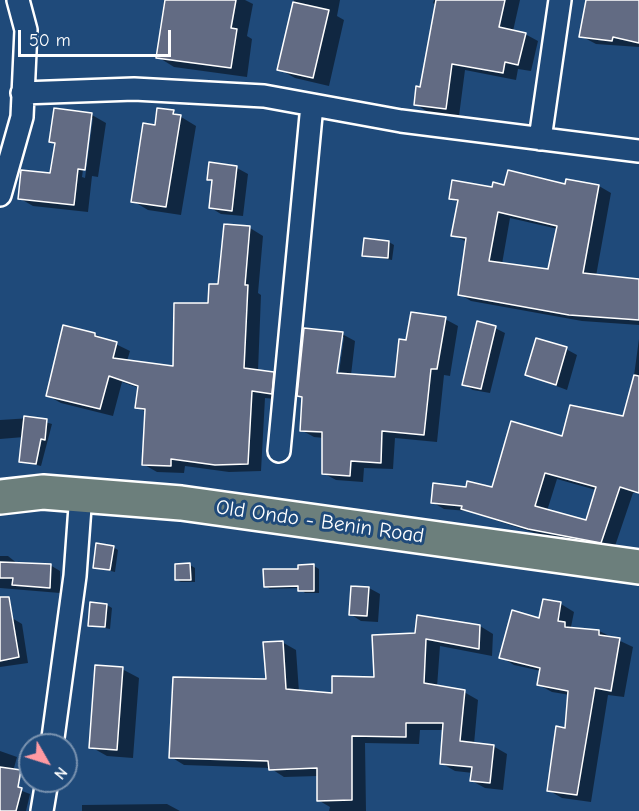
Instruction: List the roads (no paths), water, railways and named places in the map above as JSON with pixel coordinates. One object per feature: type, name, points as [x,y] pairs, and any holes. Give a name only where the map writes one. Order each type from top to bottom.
[{"type":"main road","name":"Old Ondo - Benin Road","points":[[0,497],[43,492],[81,493],[296,517],[639,567]]},
{"type":"street","points":[[0,195],[22,117],[26,30],[18,0]]},
{"type":"street","points":[[540,139],[560,0]]},
{"type":"street","points":[[22,93],[134,89],[212,91],[264,96],[400,121],[639,151]]},
{"type":"street","points":[[279,451],[312,105]]},
{"type":"street","points":[[54,733],[75,576],[81,493]]},
{"type":"street","points":[[42,811],[45,793]]}]
